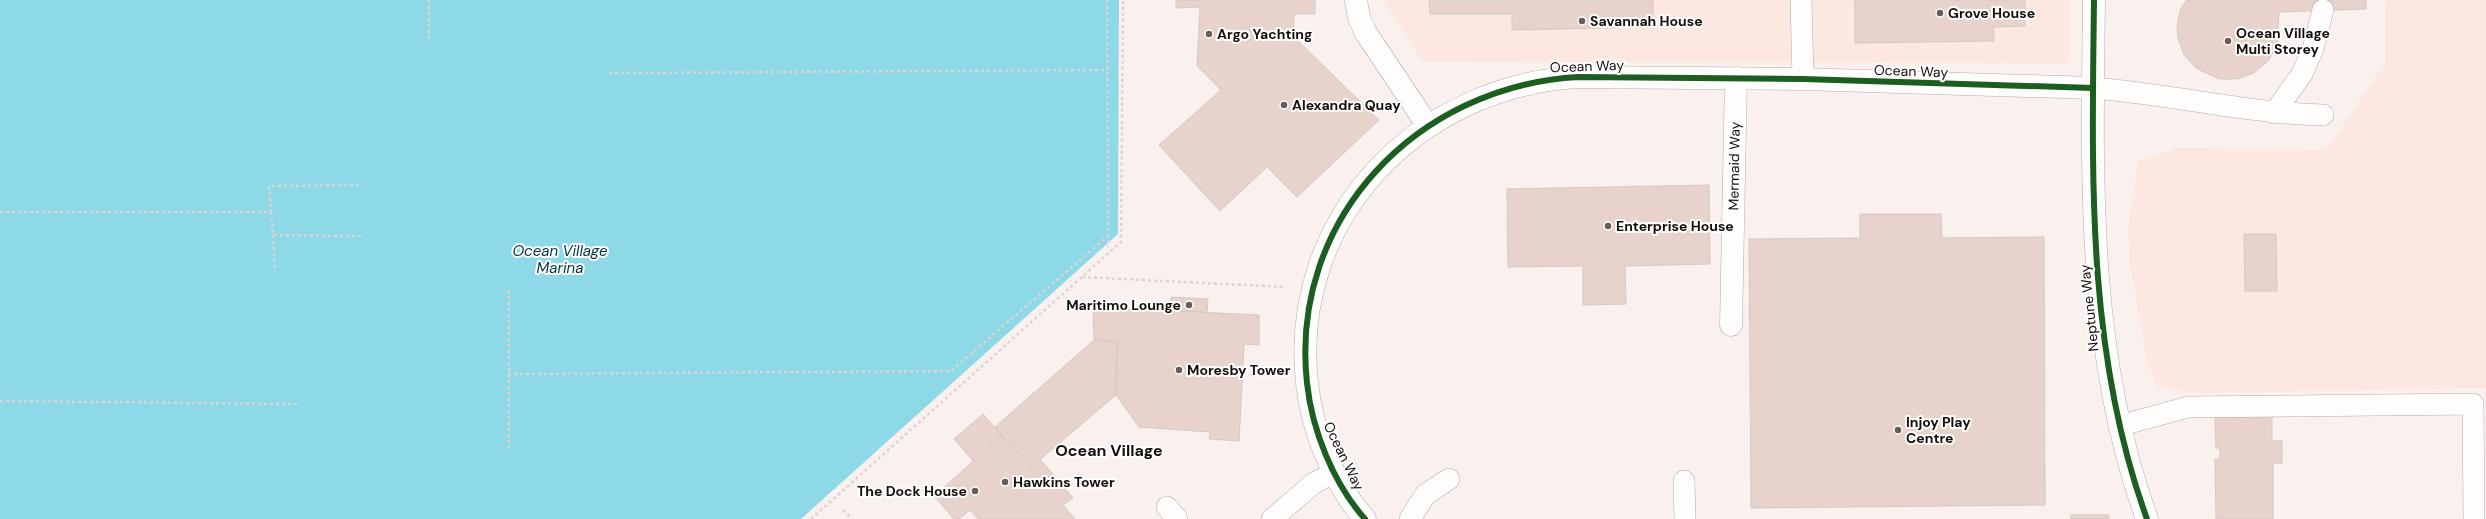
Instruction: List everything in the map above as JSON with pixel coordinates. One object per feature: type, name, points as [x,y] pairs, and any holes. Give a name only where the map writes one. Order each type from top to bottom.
[{"type":"street","points":[[1356,0],[1359,18],[1366,33],[1428,126]]},
{"type":"street","points":[[2093,88],[2094,0]]},
{"type":"street","name":"Mermaid Way","points":[[1731,325],[1736,78]]},
{"type":"street","name":"Ocean Way","points":[[1365,519],[1335,472],[1319,438],[1308,396],[1305,345],[1307,319],[1313,289],[1330,239],[1357,193],[1389,157],[1428,126],[1474,101],[1521,84],[1548,79],[1803,79],[2093,88]]},
{"type":"street","name":"Neptune Way","points":[[2093,88],[2096,263],[2105,349],[2119,426],[2147,519]]},
{"type":"lane","points":[[1801,0],[1803,79]]},
{"type":"lane","points":[[2274,113],[2302,74],[2314,49],[2323,10]]},
{"type":"lane","points":[[2093,88],[2124,90],[2274,113],[2323,115]]},
{"type":"lane","points":[[2119,426],[2188,407],[2473,404],[2474,519]]},
{"type":"lane","points":[[1272,519],[1314,483],[1335,472]]},
{"type":"lane","points":[[1410,519],[1425,495],[1449,479]]},
{"type":"lane","points":[[1684,480],[1685,519]]},
{"type":"path","points":[[429,0],[429,39]]},
{"type":"path","points":[[1107,0],[1108,247]]},
{"type":"path","points":[[811,519],[1121,242],[1123,0]]},
{"type":"path","points":[[609,72],[1108,70]]},
{"type":"path","points":[[275,270],[269,186],[359,185]]},
{"type":"path","points":[[0,212],[271,212]]},
{"type":"path","points":[[273,235],[361,236]]},
{"type":"path","points":[[508,374],[951,371],[1108,236]]},
{"type":"path","points":[[1082,277],[1313,289]]},
{"type":"path","points":[[509,290],[509,450]]},
{"type":"path","points":[[0,400],[297,404]]},
{"type":"path","points":[[843,510],[852,519]]},
{"type":"shaded area","points":[[1383,0],[2069,0],[2069,63],[1423,62]]},
{"type":"shaded area","points":[[2385,0],[2486,0],[2486,388],[2193,393],[2156,385],[2147,362],[2130,263],[2128,228],[2138,161],[2178,148],[2319,150],[2329,146],[2386,62]]},
{"type":"water","name":"Ocean Village Marina","points":[[0,0],[1119,0],[1118,234],[801,519],[0,519]]},
{"type":"building","name":"Alexandra Quay","points":[[1176,0],[1315,0],[1315,14],[1294,14],[1293,36],[1379,120],[1297,197],[1267,167],[1220,211],[1159,145],[1221,90],[1197,66],[1200,7],[1176,8]]},
{"type":"building","name":"Savannah House","points":[[1429,0],[1653,0],[1653,27],[1512,30],[1512,14],[1430,14]]},
{"type":"building","name":"Grove House","points":[[1855,0],[2025,0],[2025,26],[1993,27],[1994,41],[1855,43]]},
{"type":"building","name":"Ocean Village Multi Storey","points":[[2187,0],[2366,0],[2366,9],[2279,12],[2277,44],[2269,60],[2254,73],[2237,79],[2219,79],[2196,68],[2184,55],[2178,38],[2177,25],[2181,8]]},
{"type":"building","name":"Enterprise House","points":[[1709,185],[1710,264],[1625,266],[1626,304],[1583,305],[1583,266],[1508,267],[1507,189]]},
{"type":"building","name":"Injoy Play Centre","points":[[1860,214],[1941,214],[1942,238],[2044,237],[2045,505],[1751,508],[1749,239],[1860,238]]},
{"type":"building","points":[[2244,234],[2276,234],[2277,291],[2245,291]]},
{"type":"building","name":"Maritimo Lounge","points":[[1171,297],[1208,299],[1207,312],[1170,311]]},
{"type":"building","name":"Moresby Tower","points":[[1093,307],[1259,315],[1259,345],[1244,344],[1239,441],[1209,439],[1210,432],[1139,427],[1116,395],[1117,342],[1094,340]]},
{"type":"building","points":[[1094,340],[1117,342],[1116,395],[1030,468],[995,427]]},
{"type":"building","points":[[2272,413],[2272,441],[2282,441],[2282,463],[2273,463],[2273,519],[2216,519],[2215,459],[2220,459],[2220,448],[2216,448],[2215,414]]},
{"type":"building","points":[[983,414],[1002,436],[974,462],[954,439]]},
{"type":"building","name":"Hawkins Tower","points":[[1002,436],[1030,468],[1040,459],[1073,498],[1063,505],[1075,519],[978,519],[970,510],[959,519],[954,519],[934,496]]},
{"type":"building","points":[[2071,515],[2109,515],[2109,519],[2071,519]]},
{"type":"cycle path","points":[[2094,0],[2094,197],[2097,262],[2103,328],[2113,392],[2127,456],[2147,519]]},
{"type":"cycle path","points":[[1365,519],[1343,489],[1334,473],[1319,437],[1310,401],[1307,383],[1307,323],[1319,267],[1342,216],[1375,172],[1417,135],[1465,106],[1519,86],[1578,77],[1803,79],[2093,88]]},
{"type":"place","name":"Grove House","points":[[1940,13]]},
{"type":"place","name":"Savannah House","points":[[1582,21]]},
{"type":"place","name":"Argo Yachting","points":[[1209,34]]},
{"type":"place","name":"Ocean Village Multi Storey","points":[[2228,41]]},
{"type":"place","name":"Alexandra Quay","points":[[1284,105]]},
{"type":"place","name":"Enterprise House","points":[[1608,226]]},
{"type":"place","name":"Maritimo Lounge","points":[[1189,305]]},
{"type":"place","name":"Moresby Tower","points":[[1179,370]]},
{"type":"place","name":"Injoy Play Centre","points":[[1898,430]]},
{"type":"place","name":"Hawkins Tower","points":[[1005,482]]},
{"type":"place","name":"The Dock House","points":[[975,491]]},
{"type":"district","name":"Ocean Village","points":[[1109,450]]}]
